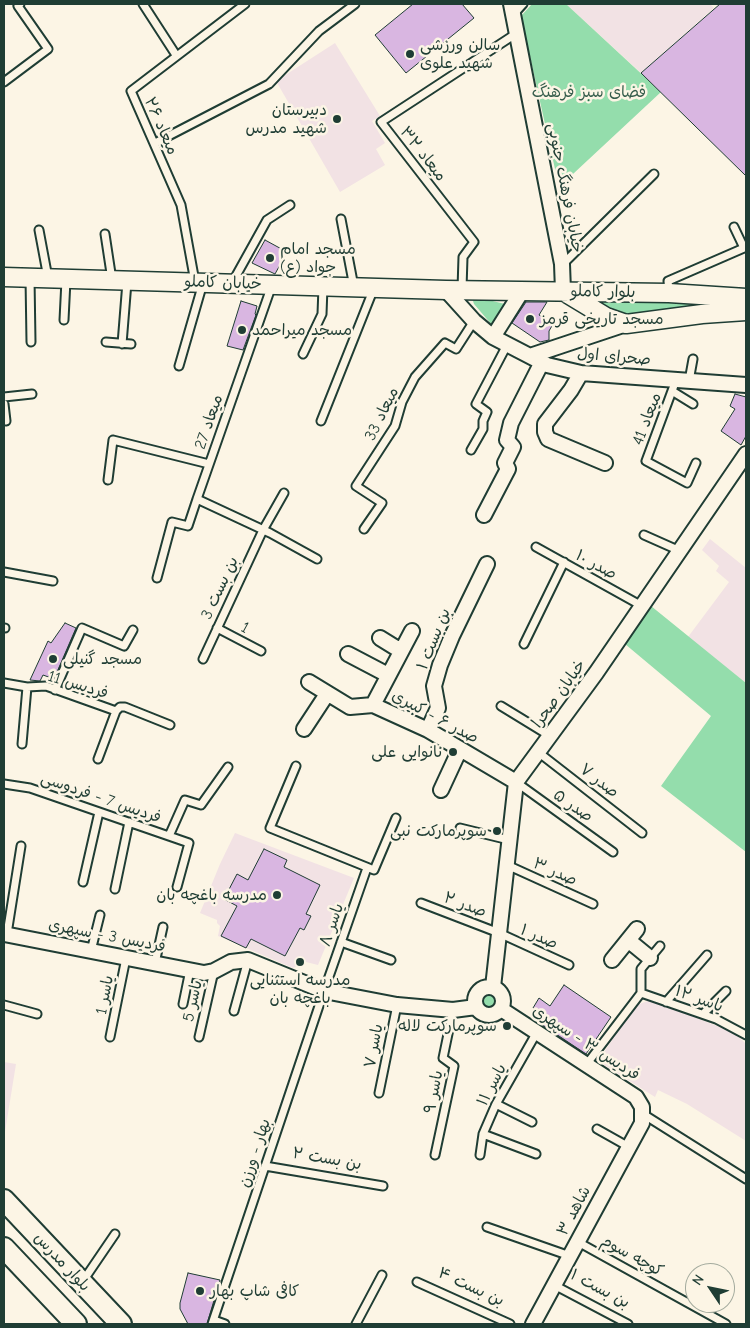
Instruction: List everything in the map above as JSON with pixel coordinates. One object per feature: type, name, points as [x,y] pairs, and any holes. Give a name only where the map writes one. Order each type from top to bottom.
[{"type":"main road","name":"بلوار مدرس","points":[[4,1200],[121,1324]]},
{"type":"main road","name":"بلوار مدرس","points":[[4,1248],[76,1324]]},
{"type":"street","name":"خیابان فرهنگ جنوبی","points":[[512,10],[562,264],[563,291]]},
{"type":"street","name":"خیابان کاملو","points":[[4,276],[354,288],[563,291]]},
{"type":"street","name":"صحرای اول","points":[[462,290],[471,318],[493,337],[536,359],[581,373],[679,384],[746,386]]},
{"type":"street","points":[[462,290],[470,296],[466,304],[471,318]]},
{"type":"street","points":[[493,337],[522,291]]},
{"type":"street","name":"بلوار کاملو","points":[[563,291],[669,293],[746,298]]},
{"type":"street","name":"بلوار کاملو","points":[[563,291],[606,317],[626,324],[702,314],[746,311]]},
{"type":"street","points":[[484,515],[508,469],[505,463],[513,447],[507,440],[511,423],[536,359],[626,324]]},
{"type":"street","points":[[581,373],[546,424],[545,432],[548,439],[605,463]]},
{"type":"street","name":"خیابان صحرا","points":[[492,987],[516,782],[643,606],[746,454]]},
{"type":"street","name":"بن بست ۱","points":[[428,730],[438,708],[434,686],[440,666],[452,636],[487,564]]},
{"type":"street","points":[[373,705],[412,631]]},
{"type":"street","points":[[380,638],[401,651]]},
{"type":"street","points":[[348,654],[388,675]]},
{"type":"street","name":"صدر ۶ - کبیری","points":[[308,682],[350,707],[373,705],[428,730],[516,782]]},
{"type":"street","points":[[304,729],[327,694]]},
{"type":"street","points":[[441,790],[460,749]]},
{"type":"street","points":[[612,960],[637,929]]},
{"type":"street","name":"فردیس 3 - سپهری","points":[[5,934],[203,971]]},
{"type":"street","points":[[628,940],[650,958]]},
{"type":"street","points":[[203,971],[231,962],[248,960],[324,991],[397,1005],[453,1010],[476,1007]]},
{"type":"street","points":[[492,987],[501,994],[503,1002],[501,1009],[495,1014],[488,1015],[481,1013],[476,1007],[475,999],[478,992],[492,987]]},
{"type":"street","name":"فردیس ۳ - سپهری","points":[[501,1009],[636,1097],[641,1102],[643,1114]]},
{"type":"street","name":"شاهد ۳","points":[[533,1324],[642,1123],[643,1114]]},
{"type":"lane","points":[[4,82],[48,49],[18,6],[20,4]]},
{"type":"lane","points":[[143,4],[176,55]]},
{"type":"lane","name":"میعاد ۲۶","points":[[199,283],[180,205],[131,91],[245,4]]},
{"type":"lane","points":[[154,143],[269,84],[319,30],[355,4]]},
{"type":"lane","points":[[512,10],[523,4]]},
{"type":"lane","name":"میعاد ۳۲","points":[[462,290],[463,256],[474,242],[381,122],[517,33]]},
{"type":"lane","points":[[562,264],[654,174]]},
{"type":"lane","points":[[232,284],[267,220],[290,205]]},
{"type":"lane","points":[[341,219],[354,288]]},
{"type":"lane","points":[[669,293],[668,281],[744,248],[734,227]]},
{"type":"lane","points":[[39,230],[48,278]]},
{"type":"lane","points":[[105,234],[119,280],[122,344]]},
{"type":"lane","points":[[30,277],[31,342]]},
{"type":"lane","points":[[64,320],[66,278]]},
{"type":"lane","points":[[179,366],[199,283]]},
{"type":"lane","name":"میعاد 27","points":[[157,578],[172,522],[188,526],[272,285]]},
{"type":"lane","points":[[304,354],[322,314],[323,286]]},
{"type":"lane","points":[[321,421],[374,288]]},
{"type":"lane","name":"میعاد 33","points":[[364,529],[382,503],[356,486],[395,426],[402,402],[416,378],[445,343],[456,349],[471,318]]},
{"type":"lane","points":[[106,342],[131,344]]},
{"type":"lane","points":[[471,450],[483,430],[483,422],[487,412],[476,404],[507,345]]},
{"type":"lane","points":[[693,359],[679,384],[693,404]]},
{"type":"lane","name":"میعاد 41","points":[[679,384],[646,461],[687,483],[696,463]]},
{"type":"lane","points":[[4,397],[32,394]]},
{"type":"lane","points":[[4,404],[6,421]]},
{"type":"lane","points":[[108,480],[113,440],[209,464]]},
{"type":"lane","name":"بن بست 3","points":[[202,658],[263,530],[284,492]]},
{"type":"lane","points":[[197,499],[263,530],[317,559]]},
{"type":"lane","points":[[644,535],[680,552]]},
{"type":"lane","name":"صدر ۱۰","points":[[536,547],[643,606]]},
{"type":"lane","points":[[524,644],[564,562]]},
{"type":"lane","points":[[4,572],[53,581]]},
{"type":"lane","points":[[56,690],[82,628],[124,646],[133,630]]},
{"type":"lane","name":"1","points":[[217,628],[261,651]]},
{"type":"lane","name":"فردیس 11","points":[[4,683],[27,688],[46,686],[116,711],[120,707],[125,707],[170,725]]},
{"type":"lane","points":[[22,744],[27,688]]},
{"type":"lane","points":[[501,706],[550,736]]},
{"type":"lane","points":[[98,760],[116,711]]},
{"type":"lane","name":"صدر ۷","points":[[538,752],[642,833]]},
{"type":"lane","points":[[296,766],[270,828],[374,870],[396,818]]},
{"type":"lane","points":[[169,836],[185,800],[201,805],[228,767]]},
{"type":"lane","name":"صدر ۵","points":[[516,782],[613,852]]},
{"type":"lane","name":"فردیس 7 - فردوسی","points":[[4,784],[30,788],[189,843],[177,887]]},
{"type":"lane","points":[[83,882],[99,812]]},
{"type":"lane","points":[[115,889],[129,822]]},
{"type":"lane","points":[[460,828],[509,840]]},
{"type":"lane","points":[[5,934],[21,846]]},
{"type":"lane","name":"صدر ۳","points":[[506,865],[593,904]]},
{"type":"lane","name":"یاسر ۸","points":[[324,991],[367,868]]},
{"type":"lane","name":"صدر ۲","points":[[421,903],[499,934]]},
{"type":"lane","points":[[91,951],[100,915]]},
{"type":"lane","points":[[156,963],[163,928]]},
{"type":"lane","name":"صدر ۱","points":[[499,934],[569,965]]},
{"type":"lane","points":[[341,942],[392,960]]},
{"type":"lane","points":[[586,1065],[641,993],[641,969],[660,946]]},
{"type":"lane","points":[[666,1002],[707,955]]},
{"type":"lane","name":"یاسر 1","points":[[110,1037],[126,958]]},
{"type":"lane","points":[[234,1011],[248,960]]},
{"type":"lane","points":[[183,1004],[203,971]]},
{"type":"lane","name":"یاسر 5","points":[[199,1037],[203,971]]},
{"type":"lane","name":"بهار - ورزن","points":[[213,1322],[324,991]]},
{"type":"lane","points":[[703,1014],[726,991]]},
{"type":"lane","name":"یاسر ۱۲","points":[[641,993],[716,1019],[746,1035]]},
{"type":"lane","points":[[4,1005],[37,1014]]},
{"type":"lane","name":"یاسر ۷","points":[[379,1093],[397,1005]]},
{"type":"lane","name":"یاسر ۹","points":[[435,1155],[454,1066],[443,1058],[453,1010]]},
{"type":"lane","name":"یاسر ۱۱","points":[[480,1155],[483,1134],[496,1104],[537,1032]]},
{"type":"lane","points":[[496,1104],[532,1122]]},
{"type":"lane","points":[[643,1114],[746,1178]]},
{"type":"lane","points":[[597,1129],[629,1147]]},
{"type":"lane","points":[[483,1134],[536,1154]]},
{"type":"lane","name":"بن بست ۲","points":[[266,1166],[383,1186]]},
{"type":"lane","points":[[487,1227],[570,1256]]},
{"type":"lane","points":[[82,1283],[115,1234]]},
{"type":"lane","name":"کوچه سوم","points":[[578,1242],[726,1324]]},
{"type":"lane","points":[[356,1324],[382,1275]]},
{"type":"lane","name":"بن بست ۴","points":[[417,1282],[510,1324]]},
{"type":"lane","name":"بن بست ۱","points":[[554,1285],[628,1324]]},
{"type":"lane","points":[[213,1322],[225,1324]]},
{"type":"shaded area","points":[[566,4],[710,4],[714,8],[641,73]]},
{"type":"shaded area","name":"دبیرستان شهید مدرس","points":[[335,43],[380,116],[372,121],[385,143],[376,149],[385,165],[340,192],[276,81]]},
{"type":"shaded area","points":[[710,539],[746,568],[746,683],[688,637],[729,582],[716,571],[719,566],[702,550]]},
{"type":"shaded area","name":"مدرسه باغچه بان","points":[[235,833],[354,878],[318,965],[306,962],[293,968],[218,936],[220,926],[217,920],[200,913]]},
{"type":"shaded area","points":[[651,1000],[735,1033],[746,1044],[746,1141],[687,1104],[658,1090],[655,1097],[598,1061],[636,1005]]},
{"type":"shaded area","points":[[4,1062],[16,1064],[4,1138]]},
{"type":"green space","name":"فضای سبز فرهنگ","points":[[532,4],[566,4],[661,92],[559,187],[521,16]]},
{"type":"green space","points":[[476,297],[505,304],[492,325],[474,304],[473,301]]},
{"type":"green space","points":[[623,298],[746,304],[622,318],[599,301]]},
{"type":"green space","points":[[651,606],[746,683],[746,852],[661,786],[711,716],[625,644]]},
{"type":"green space","points":[[489,991],[496,994],[499,1001],[496,1008],[489,1011],[482,1008],[479,1001],[482,994]]},
{"type":"building","name":"سالن ورزشی شهید علوی","points":[[413,4],[462,4],[474,18],[406,73],[375,35]]},
{"type":"building","points":[[720,4],[746,4],[746,176],[641,73]]},
{"type":"building","name":"مسجد امام جواد (ع)","points":[[265,240],[287,252],[275,274],[252,263]]},
{"type":"building","name":"مسجد میراحمد","points":[[241,301],[257,306],[256,315],[243,350],[227,346]]},
{"type":"building","name":"مسجد تاریخی قرمز","points":[[526,302],[547,302],[539,315],[553,324],[549,331],[549,340],[540,342],[512,323]]},
{"type":"building","points":[[735,394],[746,397],[746,436],[741,445],[721,431],[735,409],[730,406]]},
{"type":"building","name":"مسجد گنیلی","points":[[65,623],[76,628],[54,679],[43,675],[40,681],[30,680],[48,641],[51,643]]},
{"type":"building","points":[[264,849],[287,860],[284,867],[320,885],[306,914],[311,916],[304,930],[300,928],[285,956],[251,939],[246,948],[221,936],[237,906],[224,899],[237,874],[248,880]]},
{"type":"building","points":[[564,985],[611,1017],[586,1054],[538,1022],[543,1015],[533,1008],[539,998],[550,1006]]},
{"type":"building","name":"کافی شاپ بهار","points":[[188,1273],[220,1280],[207,1324],[188,1324],[180,1309]]},
{"type":"place","name":"سالن ورزشی شهید علوی","points":[[410,54]]},
{"type":"place","name":"دبیرستان شهید مدرس","points":[[337,119]]},
{"type":"place","name":"مسجد امام جواد (ع)","points":[[270,258]]},
{"type":"place","name":"مسجد تاریخی قرمز","points":[[530,319]]},
{"type":"place","name":"مسجد میراحمد","points":[[242,330]]},
{"type":"place","name":"مسجد گنیلی","points":[[53,659]]},
{"type":"place","name":"نانوایی علی","points":[[453,752]]},
{"type":"place","name":"سوپرمارکت نبی","points":[[497,831]]},
{"type":"place","name":"مدرسه باغچه بان","points":[[277,895]]},
{"type":"place","name":"مدرسه استثنایی باغچه بان","points":[[300,962]]},
{"type":"place","name":"سوپرمارکت لاله","points":[[507,1026]]},
{"type":"place","name":"کافی شاپ بهار","points":[[200,1291]]}]
